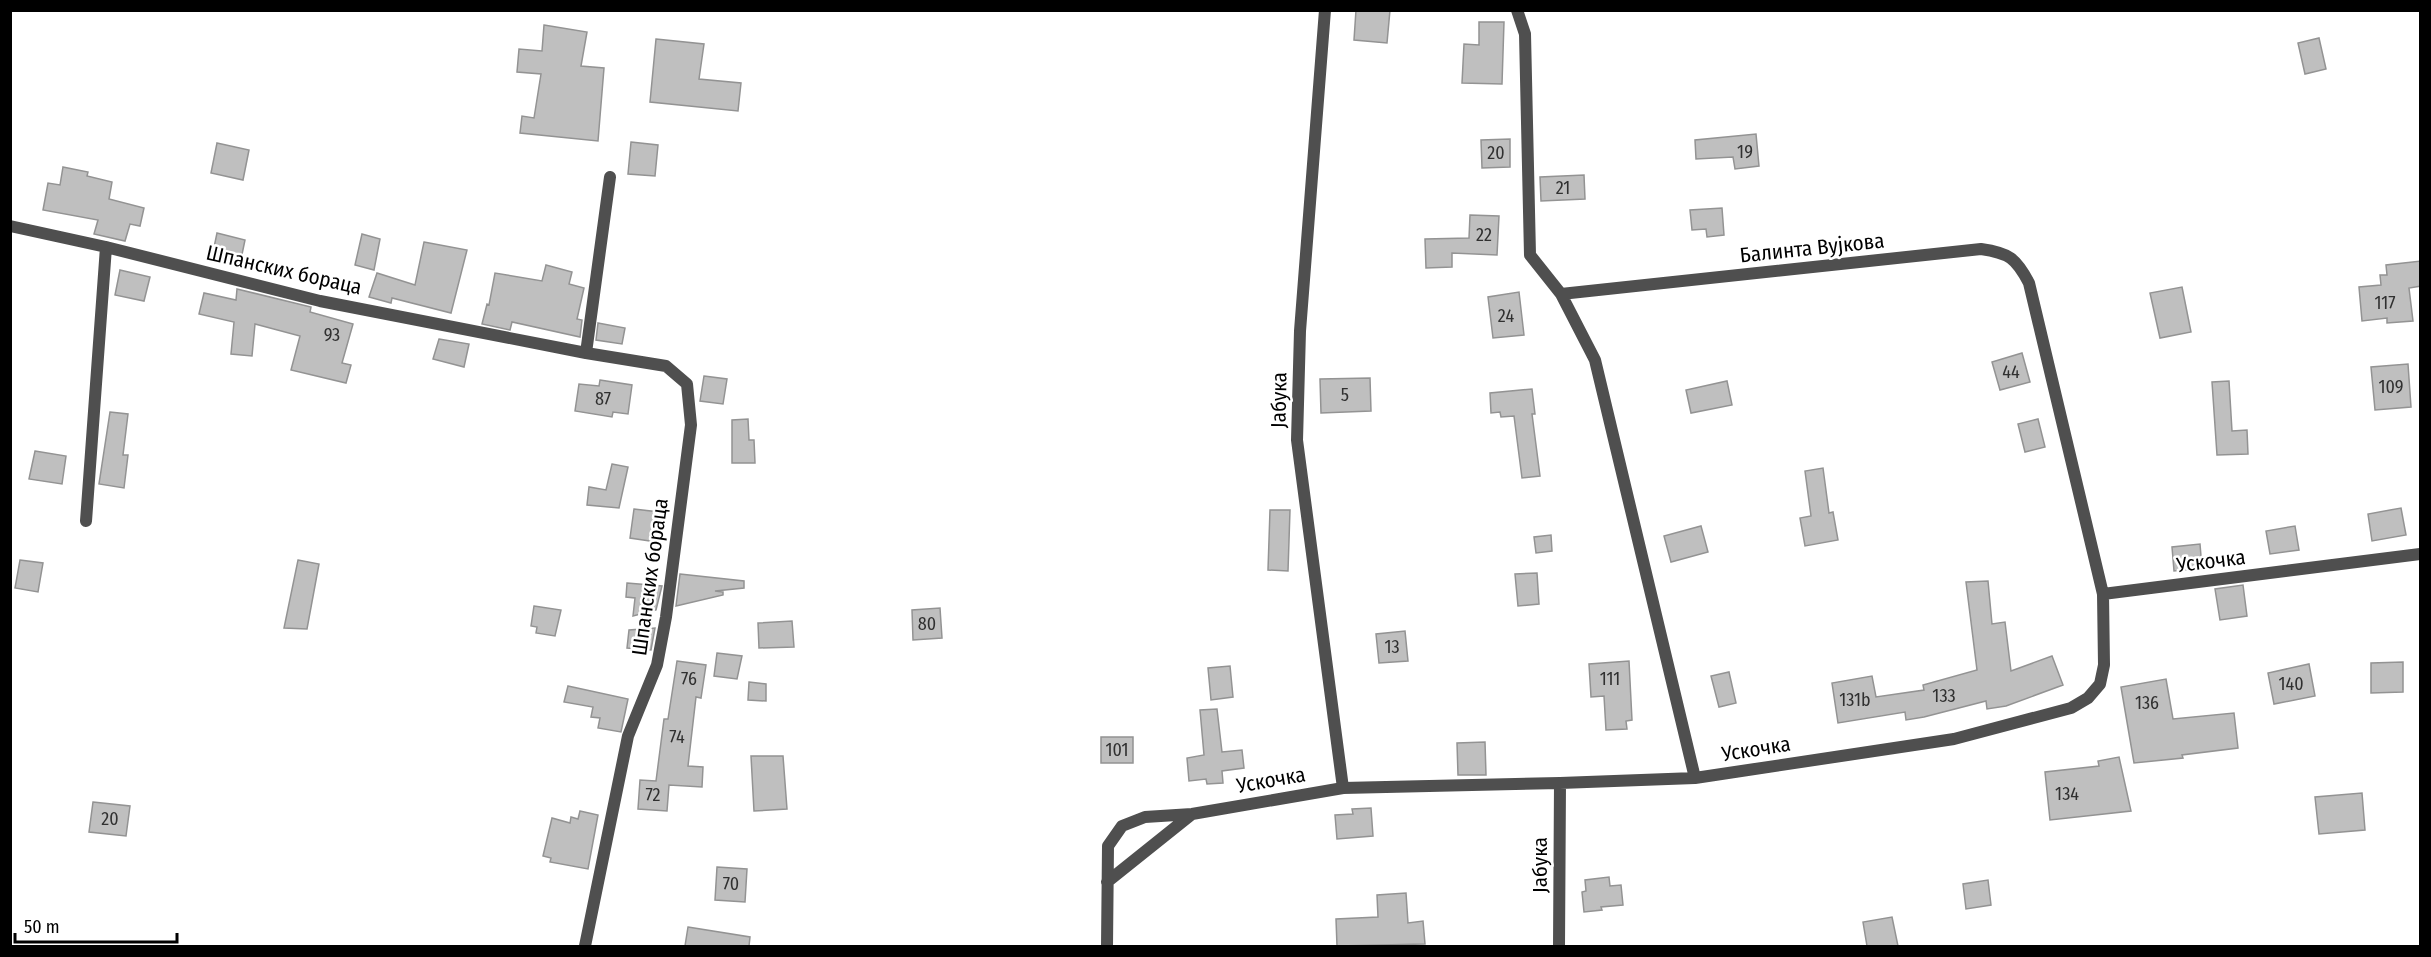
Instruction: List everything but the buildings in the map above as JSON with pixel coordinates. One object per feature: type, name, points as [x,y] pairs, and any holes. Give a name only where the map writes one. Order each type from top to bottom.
[{"type":"street","name":"Јабука","points":[[1325,10],[1300,331],[1297,440],[1343,788]]},
{"type":"street","points":[[1517,10],[1525,34],[1530,255],[1561,294],[1595,360],[1695,778]]},
{"type":"street","points":[[585,353],[610,177]]},
{"type":"street","name":"Шпанских бораца","points":[[10,226],[106,247],[320,301],[585,353],[666,366],[687,384],[691,424],[666,617],[657,665],[628,736],[585,946]]},
{"type":"street","points":[[86,521],[106,247]]},
{"type":"street","name":"Балинта Вујкова","points":[[1561,294],[1981,249],[2002,252],[2019,264],[2029,283],[2103,594]]},
{"type":"street","name":"Ускочка","points":[[1107,946],[1108,846],[1122,826],[1145,817],[1192,814],[1343,788],[1695,778],[1954,739],[2072,708],[2088,698],[2100,684],[2104,665],[2103,594],[2421,554]]},
{"type":"street","name":"Јабука","points":[[1559,946],[1560,783]]},
{"type":"street","points":[[1107,882],[1192,814]]}]
